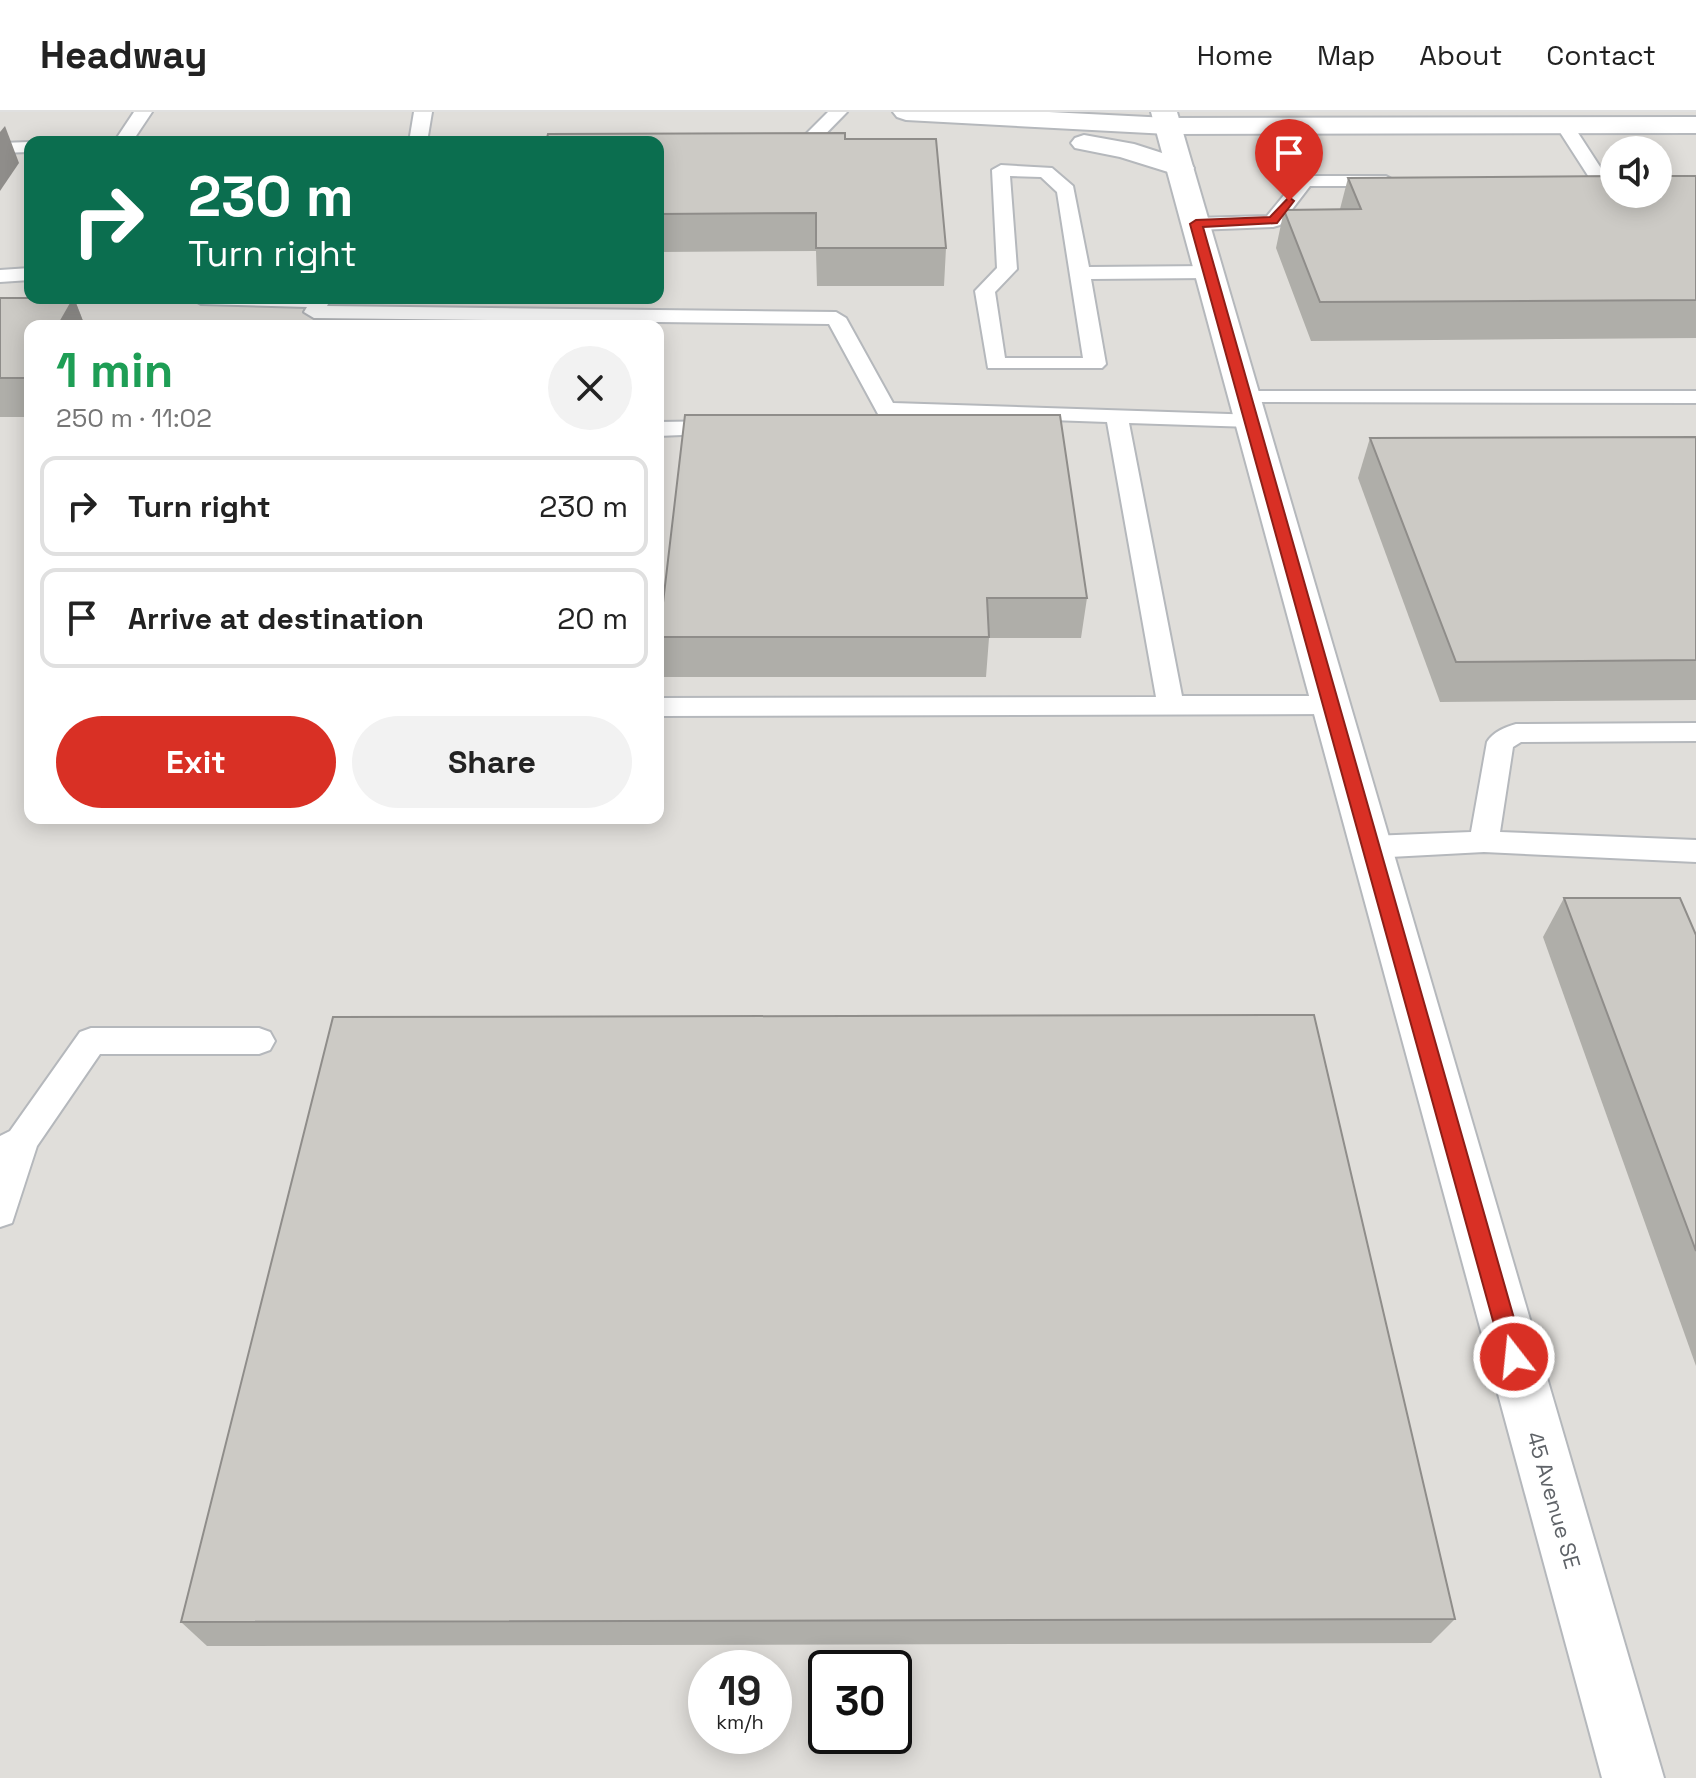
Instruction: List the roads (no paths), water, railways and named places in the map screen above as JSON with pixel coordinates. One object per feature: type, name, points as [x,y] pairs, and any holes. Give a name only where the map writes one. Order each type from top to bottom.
[{"type":"street","points":[[906,112],[1565,126],[1696,125]]},
{"type":"street","points":[[933,114],[972,124],[1125,150],[1181,168]]},
{"type":"street","name":"45 Avenue SE","points":[[1166,119],[1633,1778]]},
{"type":"lane","points":[[127,136],[143,112]]},
{"type":"lane","points":[[419,136],[423,112]]},
{"type":"lane","points":[[764,155],[795,155],[838,112]]},
{"type":"lane","points":[[1565,126],[1599,181]]},
{"type":"lane","points":[[0,148],[24,147]]},
{"type":"lane","points":[[1001,170],[1046,172],[1066,190],[1080,273],[1095,364],[995,364],[985,291],[1007,269],[1001,170]]},
{"type":"lane","points":[[1196,224],[1273,221],[1305,181],[1398,181]]},
{"type":"lane","points":[[1080,273],[1210,272]]},
{"type":"lane","points":[[0,276],[24,274]]},
{"type":"lane","points":[[318,304],[314,312],[836,318],[886,409]]},
{"type":"lane","points":[[864,428],[886,409],[1117,416],[1248,408],[1696,397]]},
{"type":"lane","points":[[1117,416],[1171,705]]},
{"type":"lane","points":[[664,429],[737,428]]},
{"type":"lane","points":[[664,707],[1332,705]]},
{"type":"lane","points":[[1484,842],[1500,742],[1516,733],[1696,732]]},
{"type":"lane","points":[[1371,847],[1484,842],[1696,851]]},
{"type":"lane","points":[[0,1212],[11,1147],[91,1041],[259,1041]]}]
